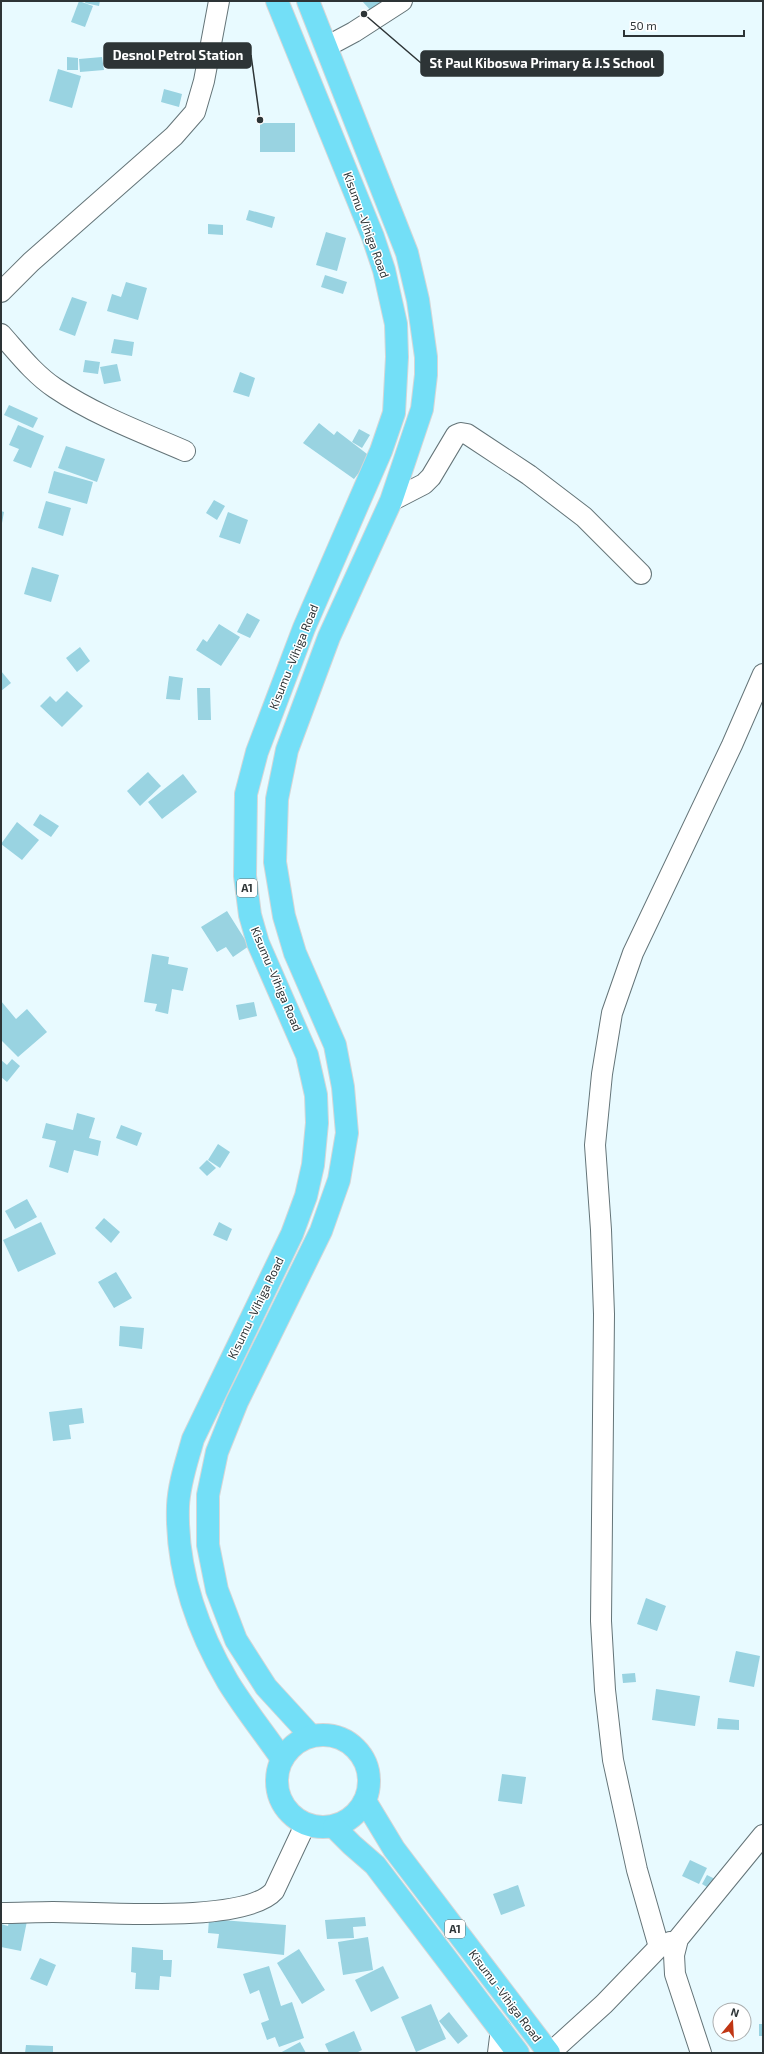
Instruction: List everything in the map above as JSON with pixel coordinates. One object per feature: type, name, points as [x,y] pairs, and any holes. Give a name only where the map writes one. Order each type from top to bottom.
[{"type":"highway","name":"Kisumu -Vihiga Road","points":[[277,1],[377,250],[387,284],[396,324],[397,357],[394,413],[381,451],[304,628],[257,752],[246,794],[245,876],[250,915],[258,943],[307,1055],[316,1095],[317,1123],[313,1165],[306,1196],[292,1234],[194,1438],[183,1472],[178,1505],[179,1540],[189,1596],[207,1640],[228,1682],[282,1759]]},
{"type":"highway","name":"Kisumu -Vihiga Road","points":[[308,1],[407,252],[418,300],[426,357],[426,375],[422,409],[392,502],[330,637],[287,750],[277,799],[275,862],[284,916],[295,953],[335,1045],[343,1087],[347,1133],[339,1180],[321,1230],[237,1402],[216,1452],[208,1495],[208,1545],[217,1590],[236,1640],[266,1687],[311,1736]]},
{"type":"highway","points":[[326,1735],[341,1738],[354,1747],[363,1758],[369,1772],[370,1787],[365,1801],[358,1813],[347,1822],[334,1827],[314,1827],[305,1825],[292,1816],[282,1804],[277,1789],[277,1774],[282,1759],[294,1745],[311,1736],[326,1735]]},
{"type":"highway","name":"Kisumu -Vihiga Road","points":[[365,1801],[394,1848],[550,2053]]},
{"type":"highway","name":"Kisumu -Vihiga Road","points":[[334,1827],[352,1845],[376,1865],[518,2053]]},
{"type":"street","points":[[1,292],[32,262],[174,136],[195,112],[204,81],[219,1]]},
{"type":"street","points":[[326,47],[354,32],[402,1]]},
{"type":"street","points":[[1,334],[32,368],[54,388],[105,416],[185,451]]},
{"type":"street","points":[[392,502],[424,484],[432,477],[456,435],[461,433],[467,434],[529,475],[584,517],[641,574]]},
{"type":"street","points":[[659,1947],[637,1870],[613,1760],[605,1690],[601,1621],[604,1314],[601,1230],[595,1145],[602,1074],[612,1013],[633,953],[732,745],[763,674]]},
{"type":"street","points":[[1,1913],[53,1912],[170,1915],[246,1907],[268,1899],[274,1891],[305,1825]]},
{"type":"street","points":[[701,2053],[675,1974],[674,1955],[678,1939],[763,1835]]},
{"type":"street","points":[[550,2053],[604,2004],[659,1947],[678,1939]]},
{"type":"street","points":[[498,2053],[500,2029]]},
{"type":"building","points":[[79,1],[93,6],[85,27],[71,22]]},
{"type":"building","points":[[86,1],[100,1],[99,6],[85,3]]},
{"type":"building","points":[[362,1],[385,1],[374,14]]},
{"type":"building","points":[[67,57],[78,58],[78,70],[67,70]]},
{"type":"building","points":[[102,57],[104,70],[80,72],[79,59]]},
{"type":"building","points":[[58,69],[81,76],[72,108],[49,101]]},
{"type":"building","points":[[164,89],[182,94],[179,107],[161,102]]},
{"type":"building","points":[[260,123],[295,123],[295,152],[260,152]]},
{"type":"building","points":[[249,210],[275,217],[272,228],[246,220]]},
{"type":"building","points":[[208,224],[223,225],[223,235],[208,234]]},
{"type":"building","points":[[326,232],[346,238],[337,271],[316,265]]},
{"type":"building","points":[[325,275],[347,282],[343,294],[321,287]]},
{"type":"building","points":[[126,282],[147,288],[138,320],[107,311],[112,294],[121,297]]},
{"type":"building","points":[[72,297],[87,302],[75,336],[59,330]]},
{"type":"building","points":[[114,339],[134,342],[132,356],[111,353]]},
{"type":"building","points":[[85,360],[100,362],[98,374],[83,372]]},
{"type":"building","points":[[117,364],[121,381],[104,384],[100,367]]},
{"type":"building","points":[[240,372],[255,378],[249,397],[233,392]]},
{"type":"building","points":[[9,405],[38,418],[33,428],[4,415]]},
{"type":"building","points":[[319,423],[334,435],[337,431],[371,457],[354,479],[303,443]]},
{"type":"building","points":[[18,425],[44,436],[31,468],[13,461],[19,449],[9,445]]},
{"type":"building","points":[[359,429],[370,435],[362,448],[352,442]]},
{"type":"building","points":[[66,446],[105,459],[97,482],[58,468]]},
{"type":"building","points":[[54,471],[93,482],[87,504],[48,493]]},
{"type":"building","points":[[214,500],[225,506],[217,520],[206,513]]},
{"type":"building","points":[[46,501],[71,508],[63,536],[38,528]]},
{"type":"building","points":[[1,511],[4,512],[2,523],[1,522]]},
{"type":"building","points":[[228,512],[248,520],[240,544],[219,537]]},
{"type":"building","points":[[32,567],[59,575],[51,602],[24,594]]},
{"type":"building","points":[[247,613],[260,620],[250,638],[237,632]]},
{"type":"building","points":[[219,624],[240,637],[221,666],[196,650],[203,639],[207,642]]},
{"type":"building","points":[[80,647],[90,661],[77,672],[66,658]]},
{"type":"building","points":[[1,671],[11,683],[1,691]]},
{"type":"building","points":[[169,676],[183,678],[180,700],[166,699]]},
{"type":"building","points":[[197,688],[210,688],[211,720],[198,720]]},
{"type":"building","points":[[67,691],[83,706],[62,727],[40,706],[50,696],[56,702]]},
{"type":"building","points":[[148,772],[161,786],[140,806],[127,791]]},
{"type":"building","points":[[183,774],[197,792],[162,819],[148,802]]},
{"type":"building","points":[[40,814],[59,826],[51,837],[33,825]]},
{"type":"building","points":[[17,822],[39,840],[22,860],[1,844]]},
{"type":"building","points":[[227,911],[249,946],[233,957],[226,947],[217,952],[201,927]]},
{"type":"building","points":[[152,954],[169,957],[168,964],[188,968],[183,991],[172,989],[168,1014],[155,1011],[157,1004],[144,1002]]},
{"type":"building","points":[[1,1001],[16,1019],[27,1009],[47,1032],[18,1057],[1,1040]]},
{"type":"building","points":[[254,1002],[257,1016],[239,1020],[236,1005]]},
{"type":"building","points":[[12,1059],[20,1066],[7,1082],[1,1077],[1,1060],[7,1065]]},
{"type":"building","points":[[77,1113],[95,1118],[89,1138],[101,1141],[98,1156],[74,1150],[68,1173],[49,1167],[56,1141],[42,1138],[46,1123],[73,1130]]},
{"type":"building","points":[[121,1125],[142,1133],[137,1146],[116,1138]]},
{"type":"building","points":[[218,1144],[230,1152],[220,1168],[208,1160]]},
{"type":"building","points":[[207,1160],[216,1168],[207,1176],[199,1168]]},
{"type":"building","points":[[27,1199],[37,1217],[15,1229],[5,1211]]},
{"type":"building","points":[[104,1218],[120,1232],[111,1243],[95,1228]]},
{"type":"building","points":[[41,1222],[56,1254],[18,1272],[3,1240]]},
{"type":"building","points":[[219,1222],[232,1229],[227,1241],[213,1235]]},
{"type":"building","points":[[116,1272],[132,1298],[114,1308],[98,1282]]},
{"type":"building","points":[[120,1326],[144,1328],[142,1349],[119,1346]]},
{"type":"building","points":[[82,1408],[84,1423],[69,1425],[71,1439],[53,1441],[49,1412]]},
{"type":"building","points":[[646,1598],[666,1606],[657,1631],[637,1624]]},
{"type":"building","points":[[736,1651],[760,1656],[754,1687],[729,1682]]},
{"type":"building","points":[[635,1673],[636,1682],[623,1683],[622,1674]]},
{"type":"building","points":[[656,1689],[700,1696],[695,1726],[652,1720]]},
{"type":"building","points":[[718,1718],[739,1720],[739,1730],[717,1729]]},
{"type":"building","points":[[502,1774],[526,1777],[522,1804],[498,1801]]},
{"type":"building","points":[[690,1860],[707,1868],[699,1884],[682,1876]]},
{"type":"building","points":[[707,1875],[717,1880],[712,1890],[702,1884]]},
{"type":"building","points":[[518,1885],[525,1906],[501,1915],[493,1894]]},
{"type":"building","points":[[10,1917],[27,1921],[21,1951],[1,1947],[1,1924],[8,1926]]},
{"type":"building","points":[[365,1917],[366,1926],[353,1927],[354,1938],[327,1939],[325,1920]]},
{"type":"building","points":[[209,1919],[286,1925],[284,1955],[217,1948],[219,1934],[208,1933]]},
{"type":"building","points":[[368,1937],[373,1970],[343,1975],[338,1942]]},
{"type":"building","points":[[132,1947],[163,1950],[163,1960],[172,1960],[171,1977],[160,1976],[159,1990],[135,1989],[136,1973],[131,1972]]},
{"type":"building","points":[[299,1949],[325,1990],[302,2004],[277,1963]]},
{"type":"building","points":[[40,1958],[56,1965],[47,1986],[30,1979]]},
{"type":"building","points":[[269,1966],[281,2006],[292,2002],[304,2038],[279,2047],[275,2037],[267,2040],[261,2023],[269,2020],[259,1990],[250,1994],[243,1974]]},
{"type":"building","points":[[383,1966],[399,1998],[371,2012],[355,1980]]},
{"type":"building","points":[[431,2004],[446,2039],[416,2052],[401,2017]]},
{"type":"building","points":[[449,2012],[468,2036],[458,2044],[439,2021]]},
{"type":"building","points":[[759,2024],[763,2024],[763,2036],[759,2036]]},
{"type":"building","points":[[354,2031],[362,2050],[356,2053],[329,2053],[325,2044]]},
{"type":"building","points":[[300,2042],[306,2053],[280,2053]]},
{"type":"building","points":[[26,2045],[53,2046],[53,2053],[25,2053]]},
{"type":"place","name":"St Paul Kiboswa Primary & J.S School","points":[[364,14]]},
{"type":"place","name":"Desnol Petrol Station","points":[[260,120]]}]
